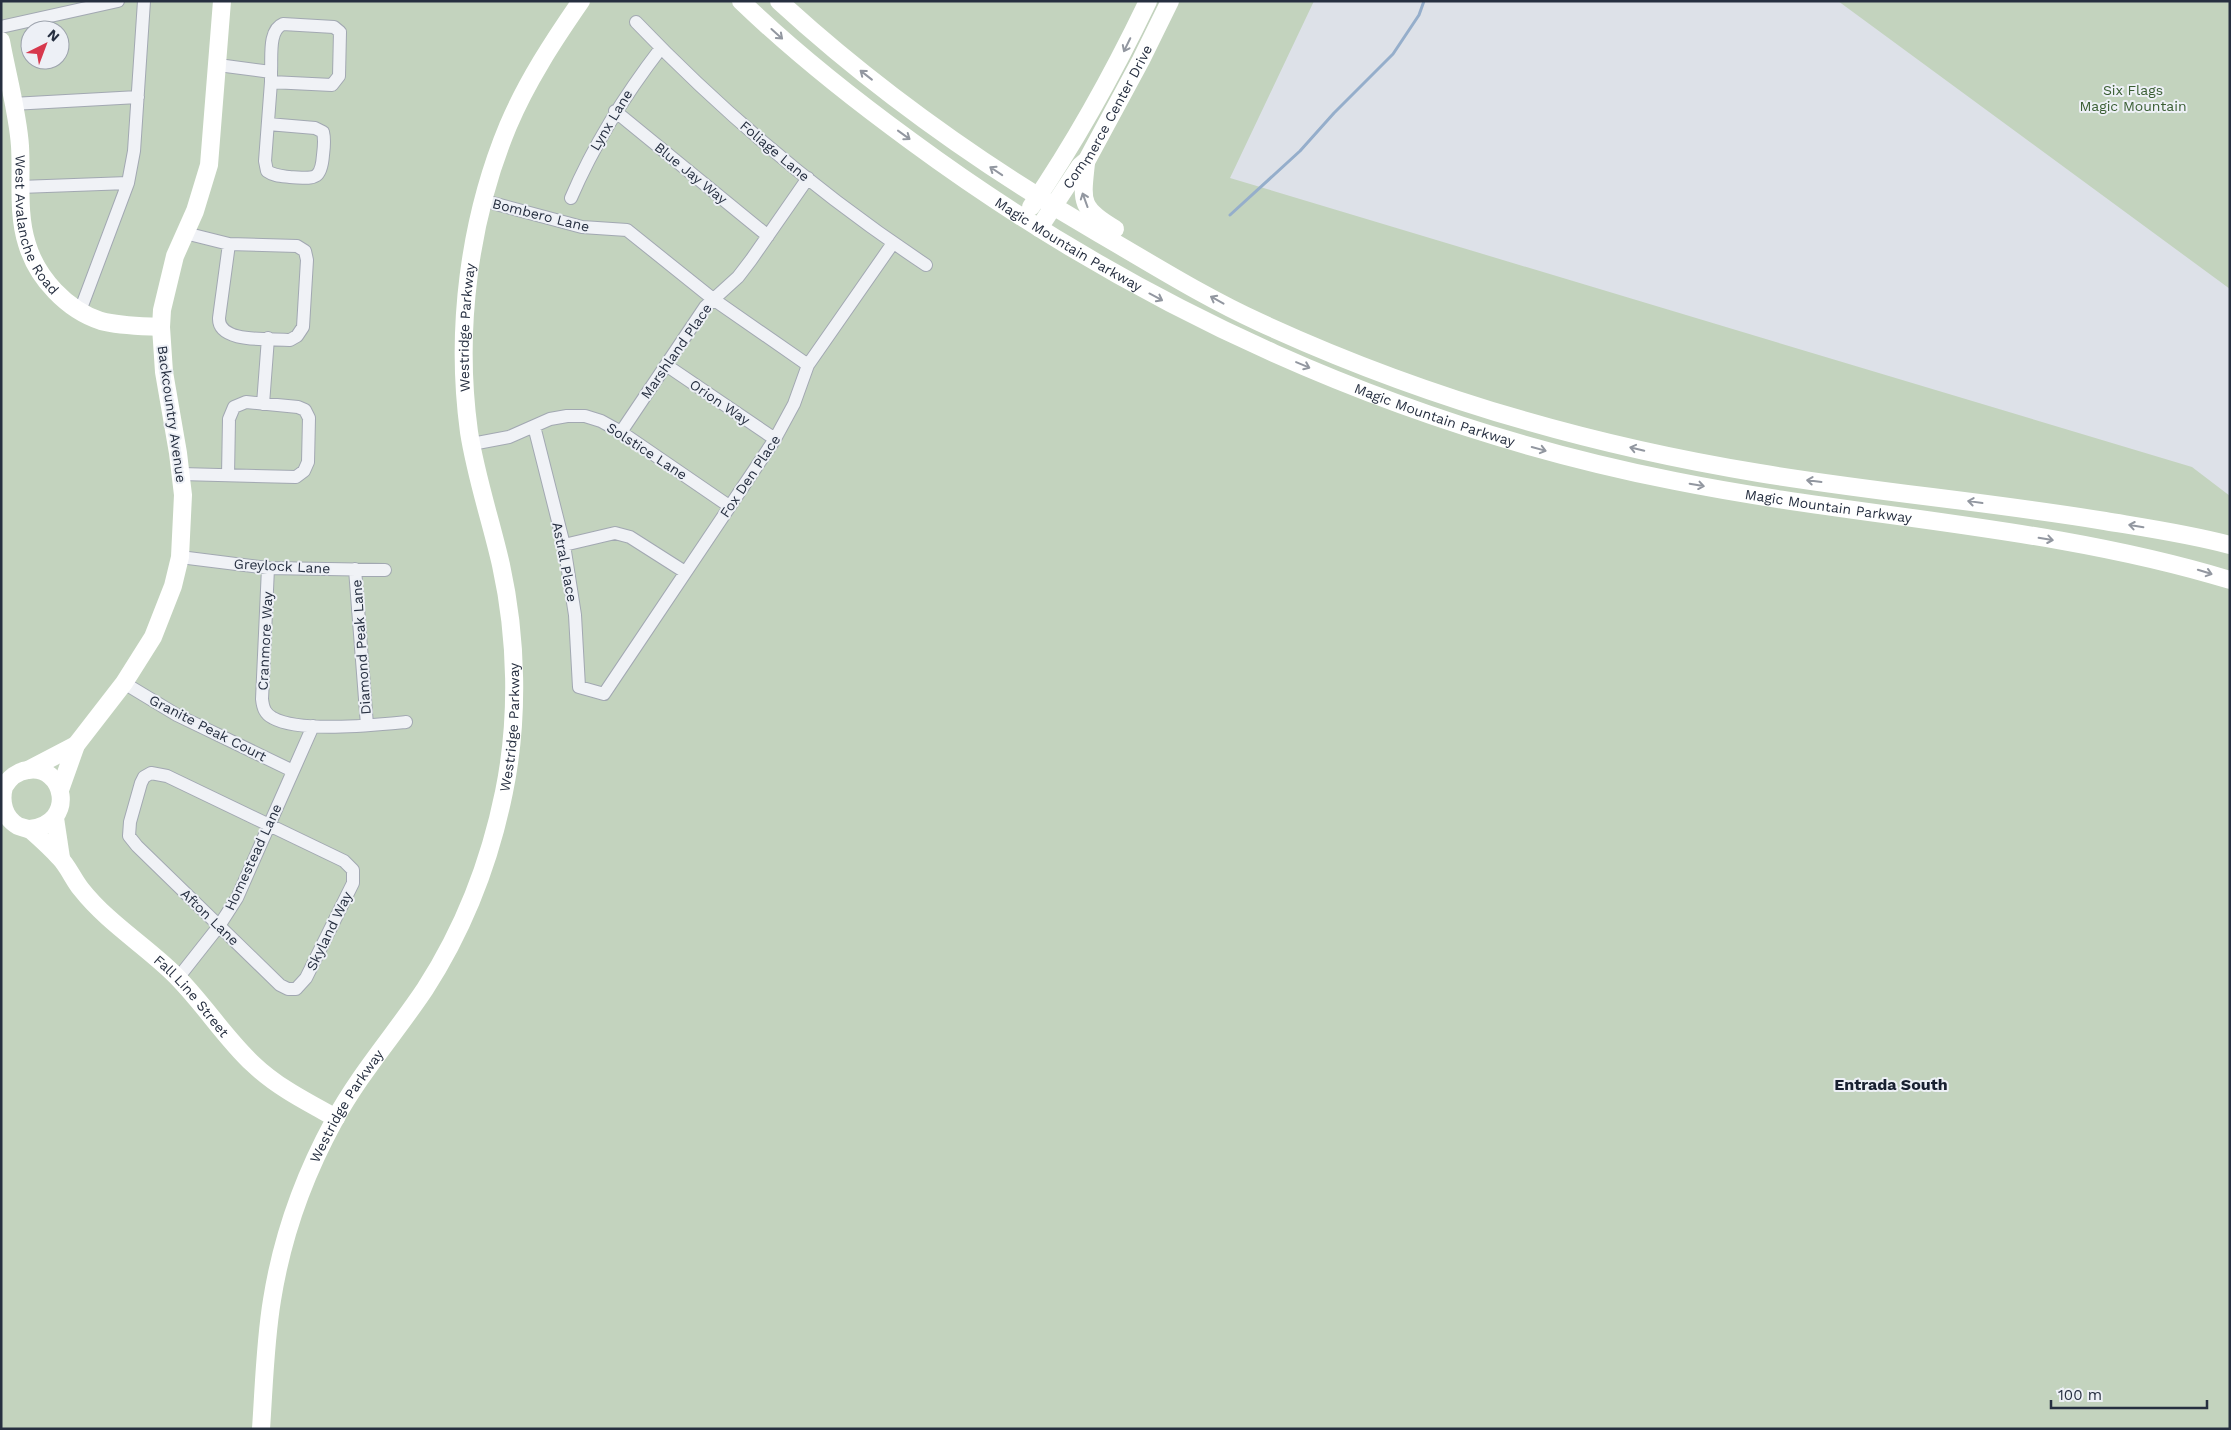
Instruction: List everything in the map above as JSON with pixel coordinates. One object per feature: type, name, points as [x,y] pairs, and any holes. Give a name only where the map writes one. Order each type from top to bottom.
[{"type":"street","points":[[1,27],[118,1]]},
{"type":"street","points":[[80,311],[128,183],[134,151],[144,1]]},
{"type":"street","name":"Backcountry Avenue","points":[[76,745],[124,683],[153,637],[164,613],[180,557],[183,515],[181,474],[164,372],[161,328],[162,310],[175,256],[204,189],[209,165],[222,1]]},
{"type":"street","name":"Westridge Parkway","points":[[261,1429],[272,1299],[286,1238],[300,1196],[336,1118],[353,1089],[408,1013],[442,961],[467,911],[495,830],[505,788],[513,718],[514,688],[511,629],[500,562],[482,496],[472,444],[464,375],[464,323],[469,268],[491,170],[509,123],[552,42],[582,1]]},
{"type":"street","name":"Magic Mountain Parkway","points":[[741,1],[798,52],[892,126],[943,164],[1023,218],[1117,276],[1182,311],[1237,337],[1360,389],[1449,421],[1529,446],[1608,467],[1789,501],[1931,520],[2078,544],[2174,563],[2230,580]]},
{"type":"street","name":"Magic Mountain Parkway","points":[[779,1],[816,35],[907,108],[962,148],[1037,197],[1242,314],[1404,380],[1485,409],[1656,453],[1761,473],[2077,516],[2184,534],[2230,545]]},
{"type":"street","name":"Commerce Center Drive","points":[[1023,218],[1086,119],[1122,57],[1148,1]]},
{"type":"street","name":"Commerce Center Drive","points":[[1039,228],[1080,166],[1086,160],[1133,75],[1170,1]]},
{"type":"street","name":"Foliage Lane","points":[[636,22],[746,128],[893,243],[926,265]]},
{"type":"street","points":[[218,65],[271,77],[329,86],[335,84],[339,76],[340,32],[334,27],[283,24],[280,25],[274,34],[271,77],[268,124],[265,161],[268,171],[276,175],[312,178],[318,175],[322,168],[323,132],[315,128],[268,124]]},
{"type":"street","name":"West Avalanche Road","points":[[1,41],[20,145],[20,187],[26,243],[35,263],[48,283],[65,301],[80,311],[100,320],[116,324],[161,328]]},
{"type":"street","name":"Lynx Lane","points":[[571,198],[597,140],[615,111],[661,48]]},
{"type":"street","points":[[12,104],[138,97]]},
{"type":"street","name":"Blue Jay Way","points":[[615,111],[768,236]]},
{"type":"street","points":[[1086,160],[1082,193],[1087,207],[1100,221],[1123,234],[1143,258]]},
{"type":"street","name":"Marshland Place","points":[[621,432],[705,307],[738,277],[808,178]]},
{"type":"street","points":[[20,187],[128,183]]},
{"type":"street","name":"Bombero Lane","points":[[485,201],[582,227],[628,230],[713,299]]},
{"type":"street","points":[[185,233],[229,244],[297,246],[306,251],[302,326],[300,332],[290,340],[232,336],[226,334],[219,324],[229,244]]},
{"type":"street","name":"Fox Den Place","points":[[591,691],[604,694],[775,439],[794,404],[808,365],[893,243]]},
{"type":"street","points":[[713,299],[808,365]]},
{"type":"street","points":[[263,404],[268,338]]},
{"type":"street","name":"Orion Way","points":[[666,365],[775,439]]},
{"type":"street","points":[[181,474],[296,477],[307,467],[308,414],[298,407],[239,403],[230,412],[228,475]]},
{"type":"street","name":"Solstice Lane","points":[[472,444],[509,437],[559,417],[584,416],[601,421],[621,432],[729,506]]},
{"type":"street","name":"Astral Place","points":[[534,426],[564,545],[575,615],[579,687],[591,691]]},
{"type":"street","points":[[564,545],[615,533],[630,537],[685,572]]},
{"type":"street","name":"Greylock Lane","points":[[180,557],[268,568],[385,570]]},
{"type":"street","name":"Cranmore Way","points":[[268,568],[262,706],[266,713],[280,721],[313,726]]},
{"type":"street","name":"Diamond Peak Lane","points":[[355,569],[367,725]]},
{"type":"street","name":"Granite Peak Court","points":[[124,683],[177,715],[293,771]]},
{"type":"street","points":[[313,726],[406,722]]},
{"type":"street","name":"Homestead Lane","points":[[178,978],[219,926],[237,898],[313,726]]},
{"type":"street","points":[[76,745],[60,790],[60,809],[55,818],[40,828],[30,829],[21,827],[9,819],[2,805],[2,795],[11,777],[76,745]]},
{"type":"street","points":[[30,769],[49,775],[56,782],[60,790]]},
{"type":"street","name":"Afton Lane","points":[[270,825],[167,776],[151,773],[144,777],[141,783],[130,822],[129,836],[137,846],[280,984],[288,989],[296,989]]},
{"type":"street","points":[[55,818],[60,858]]},
{"type":"street","name":"Skyland Way","points":[[270,825],[344,861],[353,870],[353,884],[306,978],[296,989]]},
{"type":"street","points":[[30,829],[60,858]]},
{"type":"street","name":"Fall Line Street","points":[[60,858],[72,877],[102,912],[178,978],[252,1063],[276,1083],[336,1118]]},
{"type":"green space","points":[[1,1],[1314,1],[1230,178],[2192,467],[2230,496],[2230,1429],[1,1429]]},
{"type":"green space","name":"Six Flags Magic Mountain","points":[[1838,1],[2230,1],[2230,289]]},
{"type":"waterway","points":[[1230,215],[1300,151],[1334,113],[1393,54],[1419,15],[1424,1]]},
{"type":"district","name":"Entrada South","points":[[1891,1084]]}]
